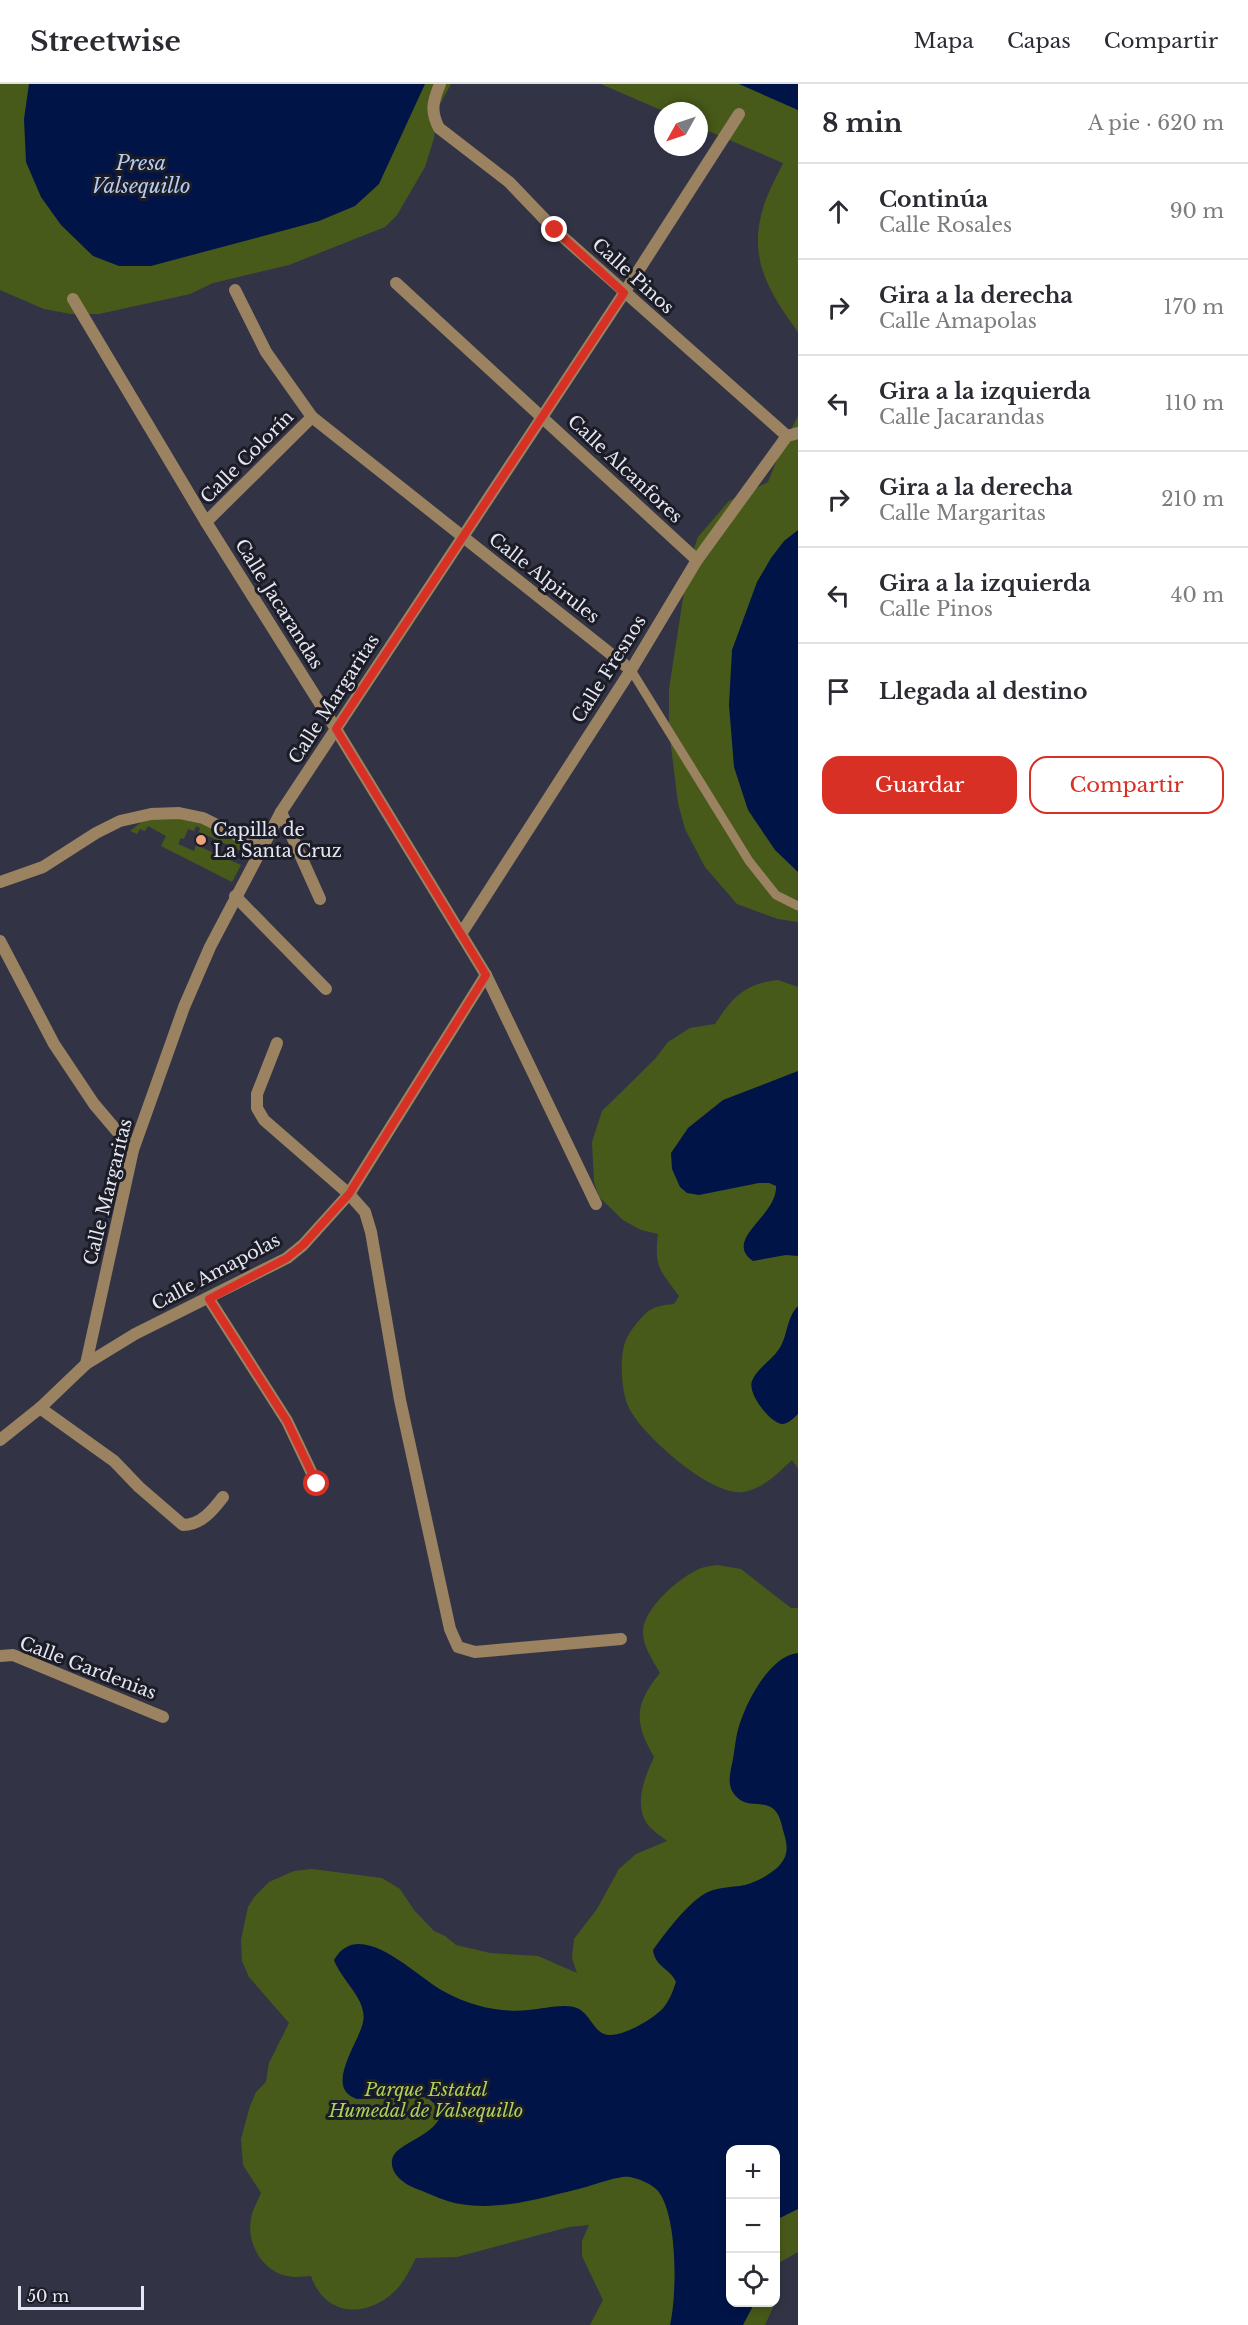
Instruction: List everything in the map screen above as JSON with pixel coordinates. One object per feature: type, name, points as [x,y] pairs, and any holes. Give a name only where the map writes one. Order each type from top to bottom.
[{"type":"street","name":"Calle Pinos","points":[[440,84],[433,102],[433,116],[439,128],[509,182],[555,230],[624,293],[793,435]]},
{"type":"street","name":"Calle Margaritas","points":[[86,1364],[133,1150],[184,1007],[235,896],[281,812],[624,293],[739,114]]},
{"type":"street","name":"Calle Alcanfores","points":[[396,283],[698,560]]},
{"type":"street","name":"Calle Alpirules","points":[[236,290],[266,352],[312,417],[631,670]]},
{"type":"street","name":"Calle Jacarandas","points":[[73,298],[206,522],[486,975],[596,1204]]},
{"type":"street","name":"Calle Colorín","points":[[206,522],[312,417]]},
{"type":"street","name":"Calle Fresnos","points":[[461,934],[631,670],[698,560],[793,435]]},
{"type":"street","points":[[281,812],[320,899]]},
{"type":"street","points":[[0,882],[43,867],[96,833],[120,821],[152,814],[179,813],[203,818],[261,847]]},
{"type":"street","points":[[235,896],[326,988]]},
{"type":"street","points":[[0,941],[54,1044],[94,1104],[133,1150]]},
{"type":"street","name":"Calle Amapolas","points":[[1,1436],[40,1408],[86,1364],[135,1334],[287,1258],[303,1245],[349,1194],[486,975]]},
{"type":"street","points":[[277,1044],[257,1094],[257,1108],[264,1120],[349,1194],[364,1212],[371,1232],[400,1400],[450,1629],[458,1647],[475,1652],[621,1638]]},
{"type":"street","points":[[209,1299],[287,1421],[317,1484]]},
{"type":"street","points":[[40,1408],[114,1461],[154,1502],[183,1525],[190,1525],[202,1519],[212,1512],[223,1497]]},
{"type":"street","name":"Calle Gardenias","points":[[0,1656],[13,1655],[163,1717]]},
{"type":"lane","name":"Calle Alpirules","points":[[631,670],[765,884],[776,895],[798,906]]},
{"type":"green space","name":"Presa Valsequillo","points":[[0,84],[451,84],[438,108],[434,138],[425,167],[397,215],[385,227],[289,265],[213,283],[190,294],[99,314],[71,314],[44,309],[0,290]]},
{"type":"green space","points":[[601,84],[798,84],[798,332],[770,288],[759,257],[759,224],[764,205],[783,163],[708,131],[708,102],[654,102],[654,107]]},
{"type":"green space","points":[[798,416],[798,922],[778,919],[737,904],[705,867],[685,829],[678,803],[669,730],[669,689],[688,566],[698,537],[729,501],[768,482]]},
{"type":"green space","points":[[150,815],[206,821],[252,843],[246,853],[199,832],[200,828],[196,826],[194,831],[188,829],[184,839],[181,838],[178,844],[194,851],[196,845],[241,865],[232,882],[161,846],[166,836],[148,826],[145,831],[140,829],[137,834],[130,831]]},
{"type":"green space","points":[[778,980],[798,987],[798,1468],[792,1460],[770,1480],[757,1488],[743,1492],[730,1491],[714,1485],[679,1462],[636,1420],[626,1401],[622,1364],[627,1337],[648,1311],[659,1306],[674,1304],[679,1296],[660,1268],[657,1254],[658,1234],[641,1230],[623,1220],[599,1197],[594,1182],[592,1142],[602,1111],[655,1059],[668,1042],[690,1028],[715,1024],[740,993],[756,985]]},
{"type":"green space","name":"Parque Estatal Humedal de Valsequillo","points":[[717,1565],[741,1569],[791,1608],[798,1608],[798,2252],[780,2262],[780,2145],[726,2145],[726,2307],[773,2307],[765,2325],[590,2325],[603,2300],[582,2256],[582,2241],[589,2225],[569,2227],[457,2257],[416,2258],[405,2279],[385,2299],[360,2309],[336,2306],[326,2300],[317,2290],[311,2276],[291,2277],[271,2269],[258,2255],[251,2237],[252,2216],[261,2193],[243,2165],[241,2139],[250,2106],[256,2092],[266,2082],[269,2063],[289,2023],[249,1977],[242,1961],[241,1940],[248,1907],[269,1882],[294,1871],[312,1869],[382,1878],[400,1889],[414,1910],[434,1931],[456,1945],[490,1953],[538,1956],[577,1973],[572,1958],[574,1939],[597,1909],[619,1869],[636,1854],[667,1841],[648,1825],[641,1808],[642,1791],[654,1757],[647,1745],[640,1723],[641,1704],[651,1684],[660,1673],[648,1653],[643,1630],[649,1613],[663,1596],[688,1575]]},
{"type":"water","name":"Presa Valsequillo","points":[[29,84],[425,84],[379,184],[355,206],[319,221],[151,266],[119,266],[93,256],[61,225],[41,197],[26,162],[24,119]]},
{"type":"water","points":[[739,84],[798,84],[798,110]]},
{"type":"water","points":[[798,530],[798,872],[775,850],[748,810],[734,767],[729,705],[732,650],[757,582],[784,541]]},
{"type":"water","points":[[798,1071],[798,1256],[786,1255],[753,1261],[745,1253],[744,1244],[747,1236],[769,1207],[776,1186],[759,1183],[699,1195],[687,1193],[680,1187],[672,1169],[671,1153],[688,1128],[723,1100]]},
{"type":"water","points":[[798,1306],[798,1414],[789,1422],[782,1424],[772,1419],[761,1407],[751,1386],[757,1372],[779,1349],[791,1316]]},
{"type":"water","points":[[798,1653],[798,2209],[780,2218],[780,2145],[726,2145],[726,2307],[752,2307],[743,2325],[670,2325],[675,2276],[669,2218],[665,2203],[658,2191],[642,2180],[621,2177],[524,2202],[476,2206],[444,2200],[413,2187],[396,2175],[392,2165],[395,2154],[436,2124],[441,2116],[439,2108],[427,2097],[357,2099],[347,2093],[343,2085],[343,2075],[363,2022],[363,2014],[358,1998],[334,1960],[345,1948],[358,1944],[373,1947],[389,1954],[445,1992],[475,2005],[507,2010],[574,2007],[583,2012],[604,2034],[611,2035],[627,2031],[653,2017],[664,2007],[676,1982],[654,1956],[653,1950],[675,1921],[694,1901],[706,1893],[758,1880],[777,1868],[785,1857],[787,1847],[779,1817],[768,1806],[741,1800],[730,1786],[730,1777],[739,1727],[754,1691],[769,1670],[788,1656]]},
{"type":"place","name":"Capilla de La Santa Cruz","points":[[201,840]]},
{"type":"route","points":[[317,1484],[287,1421],[209,1299],[287,1258],[303,1245],[349,1194],[486,975],[336,729],[624,293],[555,230]]}]
